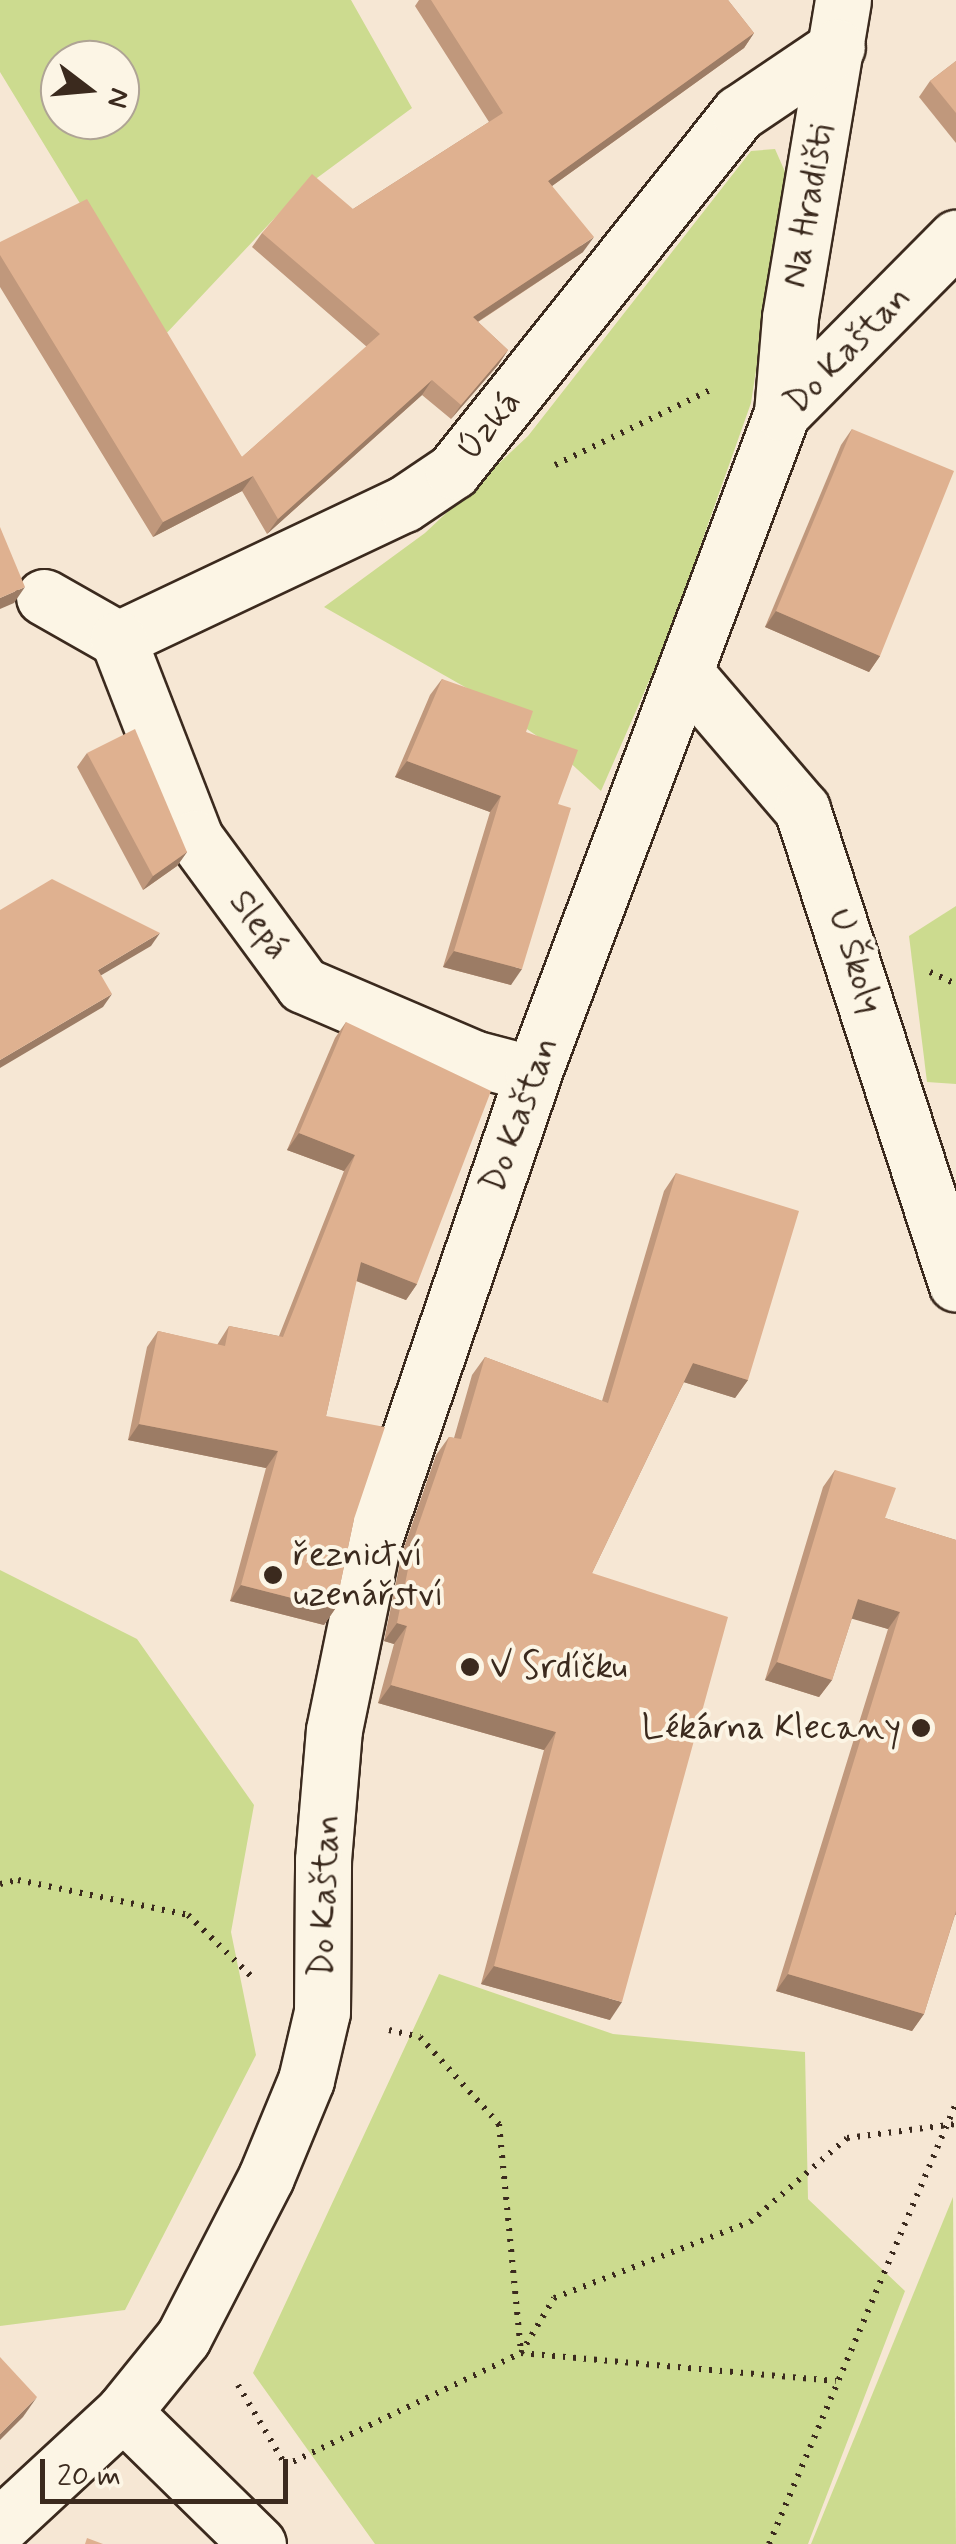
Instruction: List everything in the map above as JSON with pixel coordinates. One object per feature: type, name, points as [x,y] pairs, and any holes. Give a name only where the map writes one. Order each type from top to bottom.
[{"type":"street","name":"Na Hradišti","points":[[782,413],[790,317],[840,24]]},
{"type":"street","name":"Úzká","points":[[118,639],[404,504],[453,471],[739,113],[840,24]]},
{"type":"street","name":"Do Kaštan","points":[[0,2526],[123,2412],[183,2338],[266,2177],[306,2080],[322,2012],[323,1860],[334,1730],[372,1545],[533,1074],[687,675],[782,413],[956,238]]},
{"type":"street","points":[[44,596],[118,639]]},
{"type":"street","name":"Slepá","points":[[118,639],[195,838],[303,985],[472,1058],[533,1074]]},
{"type":"street","name":"U Školy","points":[[687,675],[802,809],[956,1284]]},
{"type":"street","points":[[123,2412],[258,2544]]},
{"type":"path","points":[[453,471],[518,484],[674,402],[742,378],[782,413]]},
{"type":"path","points":[[0,1884],[18,1880],[188,1916],[265,1990]]},
{"type":"path","points":[[378,2027],[420,2037],[500,2124],[521,2354]]},
{"type":"path","points":[[769,2544],[956,2104]]},
{"type":"path","points":[[521,2354],[554,2298],[750,2222],[847,2138],[946,2121],[956,2124]]},
{"type":"path","points":[[230,2372],[286,2466],[521,2354],[836,2381]]},
{"type":"green space","points":[[0,0],[351,0],[412,108],[302,189],[162,338],[41,140],[140,140],[140,40],[40,40],[40,138],[0,72]]},
{"type":"green space","points":[[775,149],[786,174],[751,403],[667,640],[601,791],[553,747],[472,691],[324,607],[425,533],[528,436],[751,151]]},
{"type":"green space","points":[[956,906],[956,1084],[927,1082],[909,936]]},
{"type":"green space","points":[[0,1570],[137,1639],[254,1805],[231,1932],[256,2055],[125,2310],[0,2326]]},
{"type":"green space","points":[[439,1974],[613,2034],[805,2052],[808,2199],[905,2291],[808,2544],[375,2544],[253,2373]]},
{"type":"green space","points":[[953,2197],[956,2544],[811,2544]]},
{"type":"building","points":[[431,0],[728,0],[754,33],[548,181],[594,237],[473,317],[508,350],[461,405],[432,380],[278,519],[253,476],[163,522],[0,255],[0,242],[87,199],[242,457],[380,334],[262,233],[312,174],[353,209],[503,113]]},
{"type":"building","points":[[956,61],[956,113],[930,81]]},
{"type":"building","points":[[852,429],[954,471],[880,656],[776,611]]},
{"type":"building","points":[[0,527],[25,587],[0,598]]},
{"type":"building","points":[[442,679],[533,711],[526,732],[578,750],[558,804],[571,808],[522,969],[454,951],[501,796],[407,761]]},
{"type":"building","points":[[135,729],[187,852],[153,876],[87,753]]},
{"type":"building","points":[[52,879],[160,933],[98,970],[112,994],[0,1060],[0,910]]},
{"type":"building","points":[[346,1022],[491,1091],[417,1284],[361,1262],[326,1416],[385,1427],[354,1519],[335,1609],[241,1585],[278,1451],[139,1424],[158,1331],[225,1346],[229,1326],[283,1337],[355,1155],[299,1133]]},
{"type":"building","points":[[676,1173],[799,1211],[748,1380],[693,1363],[592,1573],[728,1617],[622,2002],[494,1966],[556,1732],[391,1685],[407,1626],[397,1623],[415,1535],[449,1437],[461,1439],[485,1357],[608,1403]]},
{"type":"building","points":[[835,1470],[896,1488],[885,1518],[956,1540],[956,1911],[924,2014],[788,1974],[900,1612],[858,1599],[832,1680],[777,1662]]},
{"type":"building","points":[[0,2357],[37,2397],[0,2434]]},
{"type":"place","name":"řeznictví uzenářství","points":[[273,1575]]},
{"type":"place","name":"V Srdíčku","points":[[470,1667]]},
{"type":"place","name":"Lékárna Klecany","points":[[921,1728]]}]
